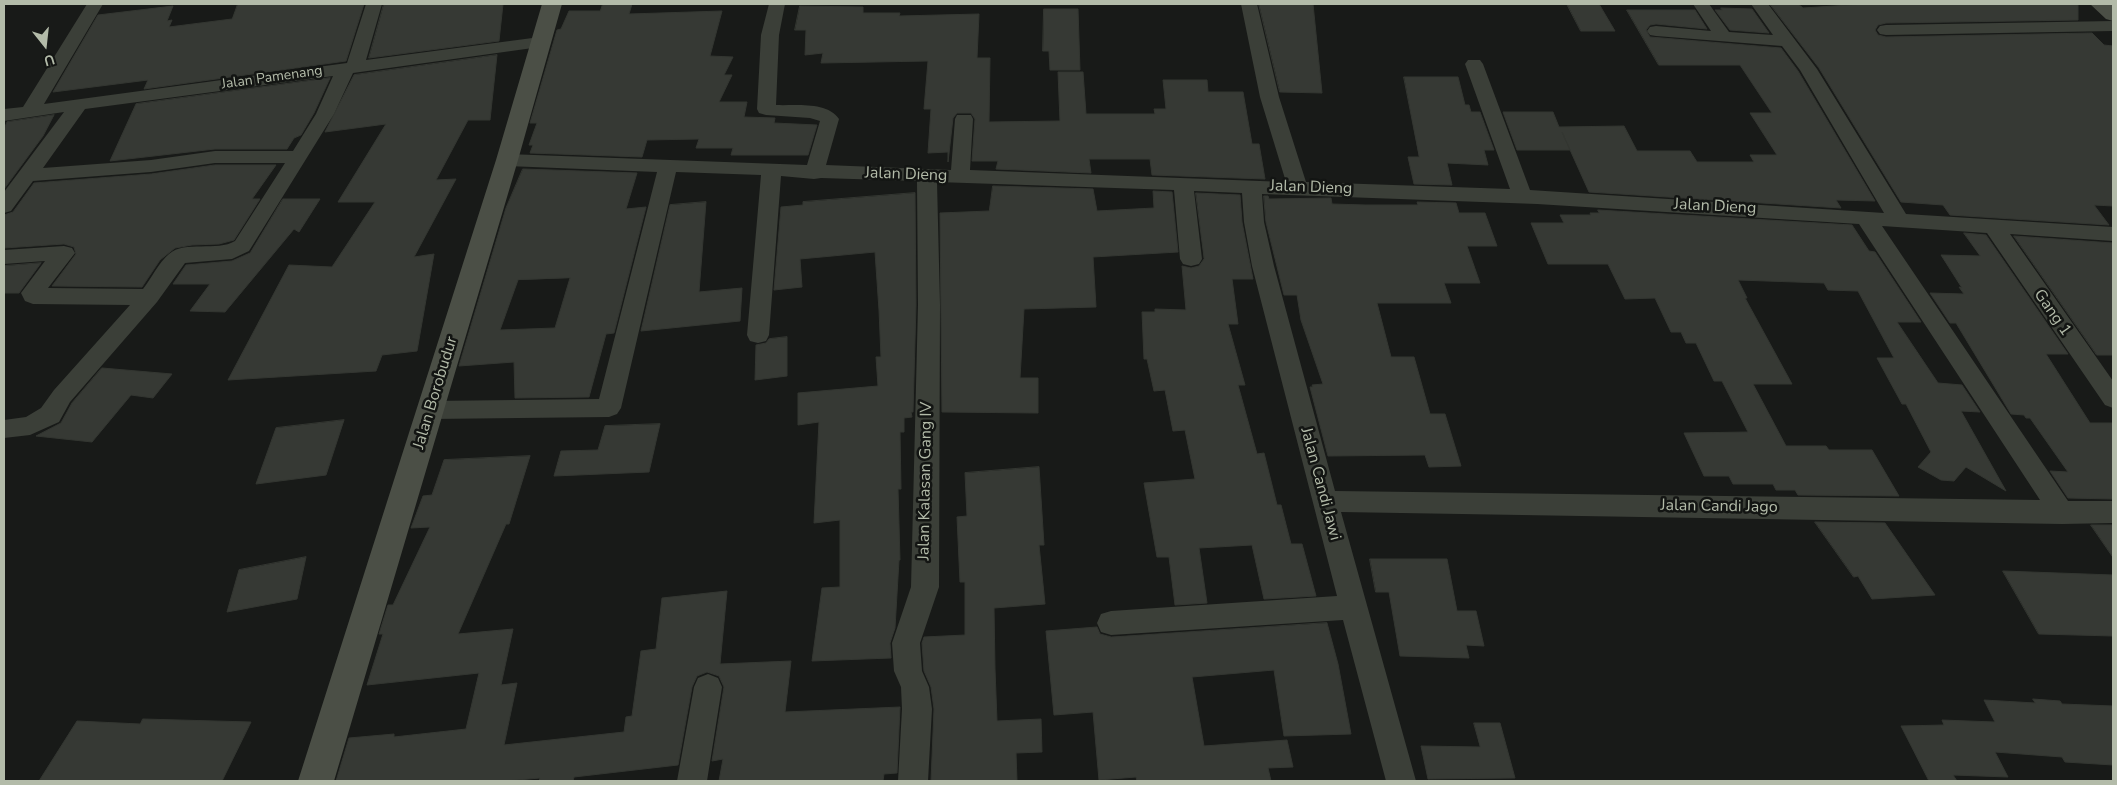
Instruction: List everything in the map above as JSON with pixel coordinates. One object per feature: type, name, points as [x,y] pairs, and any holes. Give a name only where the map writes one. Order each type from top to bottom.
[{"type":"street","points":[[30,111],[96,4]]},
{"type":"street","points":[[4,429],[30,426],[50,415],[62,396],[149,297],[177,258],[191,254],[232,252],[242,246],[325,114],[351,67],[374,4]]},
{"type":"street","name":"Jalan Borobudur","points":[[316,781],[507,160],[552,4]]},
{"type":"street","points":[[777,4],[770,35],[766,109],[778,112],[819,113],[827,115],[830,119],[814,173]]},
{"type":"street","points":[[1250,4],[1280,143],[1298,188]]},
{"type":"street","points":[[1701,4],[1724,37]]},
{"type":"street","points":[[1759,4],[1808,69],[1899,220]]},
{"type":"street","points":[[1886,30],[2110,14]]},
{"type":"street","points":[[1656,31],[1786,41]]},
{"type":"street","name":"Jalan Pamenang","points":[[4,115],[540,42]]},
{"type":"street","points":[[1474,64],[1522,196]]},
{"type":"street","points":[[4,206],[80,104]]},
{"type":"street","points":[[960,177],[964,119]]},
{"type":"street","points":[[28,175],[151,166],[215,157],[298,157]]},
{"type":"street","name":"Jalan Dieng","points":[[507,160],[814,173],[1522,196],[2113,234]]},
{"type":"street","points":[[431,410],[609,408],[668,166]]},
{"type":"street","points":[[758,334],[771,170]]},
{"type":"street","name":"Jalan Kalasan Gang IV","points":[[913,781],[917,709],[915,687],[908,671],[906,643],[925,587],[929,305],[927,176]]},
{"type":"street","points":[[1183,184],[1191,259]]},
{"type":"street","name":"Jalan Candi Jawi","points":[[1252,186],[1250,200],[1260,246],[1324,501],[1401,781]]},
{"type":"street","points":[[1865,217],[2062,513]]},
{"type":"street","name":"Gang 1","points":[[1993,226],[2113,399]]},
{"type":"street","points":[[4,257],[64,253],[32,294],[33,296],[149,297]]},
{"type":"street","name":"Jalan Candi Jago","points":[[1324,501],[2062,513],[2113,512]]},
{"type":"street","points":[[1111,623],[1354,607]]},
{"type":"street","points":[[692,781],[708,687]]},
{"type":"building","points":[[238,4],[364,4],[346,61],[144,89],[148,80],[53,92],[98,15],[173,6],[167,21],[172,20],[169,27],[232,19]]},
{"type":"building","points":[[384,4],[503,4],[499,41],[369,58]]},
{"type":"building","points":[[603,4],[632,4],[629,14],[722,11],[710,56],[733,57],[724,75],[732,75],[719,102],[747,102],[744,117],[775,118],[774,123],[817,125],[808,155],[731,155],[733,148],[696,148],[699,139],[647,140],[642,157],[530,153],[533,145],[529,145],[537,123],[530,123],[557,30],[561,29],[569,11],[600,11]]},
{"type":"building","points":[[1259,4],[1313,4],[1322,93],[1280,92]]},
{"type":"building","points":[[1567,4],[1599,4],[1615,31],[1581,31]]},
{"type":"building","points":[[1770,4],[1798,4],[1803,8],[1865,4],[2078,4],[2078,20],[1886,23],[1878,25],[1875,30],[1878,35],[1886,37],[2092,33],[2104,45],[2113,46],[2113,206],[2094,205],[2109,225],[1950,215],[1943,205],[1901,202],[1819,68]]},
{"type":"building","points":[[800,6],[863,7],[863,13],[900,13],[899,16],[979,14],[977,58],[990,58],[989,122],[1060,121],[1058,72],[1083,72],[1086,114],[1155,114],[1154,109],[1166,109],[1163,80],[1207,80],[1208,92],[1243,92],[1252,144],[1259,144],[1265,179],[1152,175],[1150,159],[1089,159],[1091,173],[996,169],[998,161],[972,161],[975,119],[971,113],[957,113],[953,118],[948,162],[948,152],[928,153],[931,109],[924,109],[928,61],[821,63],[823,53],[805,55],[806,30],[795,30]]},
{"type":"building","points":[[1721,8],[1752,9],[1769,33],[1730,30],[1715,10],[1722,10]]},
{"type":"building","points":[[1044,9],[1078,9],[1080,70],[1050,70],[1049,51],[1043,51]]},
{"type":"building","points":[[1627,10],[1695,10],[1707,29],[1656,24],[1650,25],[1646,30],[1650,37],[1781,48],[1798,71],[1875,201],[1836,200],[1841,208],[1589,192],[1562,132],[1570,150],[1517,150],[1503,112],[1553,112],[1559,127],[1624,126],[1637,151],[1690,151],[1697,162],[1754,162],[1750,155],[1777,155],[1750,113],[1772,113],[1740,65],[1659,65]]},
{"type":"building","points":[[497,55],[490,120],[468,120],[436,180],[456,179],[414,257],[434,254],[417,351],[382,355],[376,371],[228,380],[289,265],[332,267],[375,202],[338,202],[386,124],[325,132],[354,75]]},
{"type":"building","points":[[1404,77],[1458,77],[1465,105],[1469,105],[1471,112],[1480,112],[1494,150],[1484,150],[1488,165],[1447,163],[1452,185],[1414,184],[1408,157],[1419,157]]},
{"type":"building","points":[[330,78],[314,113],[301,135],[294,138],[287,149],[215,149],[110,161],[136,104]]},
{"type":"building","points":[[54,115],[43,136],[4,189],[4,129],[7,122]]},
{"type":"building","points":[[215,165],[276,165],[252,199],[260,199],[234,240],[219,244],[175,248],[160,260],[142,287],[52,286],[76,254],[74,247],[64,244],[4,248],[4,215],[13,212],[34,183],[151,174]]},
{"type":"building","points":[[523,169],[637,173],[626,209],[646,207],[614,333],[606,334],[589,397],[515,398],[514,362],[459,366],[506,208]],"holes":[[[570,278],[555,328],[500,330],[518,280]]]},
{"type":"building","points":[[993,186],[1093,189],[1097,211],[1154,208],[1153,191],[1172,192],[1178,252],[1093,257],[1096,307],[1024,309],[1020,378],[1038,378],[1038,413],[942,412],[940,213],[989,211]]},
{"type":"building","points":[[915,193],[916,305],[913,412],[911,412],[912,417],[904,418],[904,432],[900,432],[901,489],[898,489],[900,560],[895,628],[890,643],[891,658],[812,661],[822,588],[840,587],[840,520],[814,523],[819,422],[798,425],[798,393],[878,386],[876,357],[881,357],[879,310],[875,252],[800,259],[802,287],[774,290],[781,207],[803,205],[803,202]]},
{"type":"building","points":[[1196,193],[1240,195],[1242,222],[1253,279],[1232,279],[1238,324],[1228,324],[1245,385],[1238,385],[1257,454],[1264,453],[1277,505],[1281,505],[1291,544],[1302,544],[1316,596],[1264,599],[1252,545],[1199,548],[1207,603],[1175,605],[1169,557],[1157,557],[1144,483],[1195,479],[1185,430],[1173,431],[1165,390],[1154,391],[1147,359],[1144,359],[1142,312],[1155,312],[1155,309],[1186,310],[1182,266],[1191,268],[1199,266],[1204,259]]},
{"type":"building","points":[[1264,196],[1268,196],[1269,199],[1331,198],[1332,204],[1418,205],[1417,202],[1456,203],[1459,213],[1485,213],[1497,246],[1467,246],[1480,283],[1444,283],[1451,303],[1377,303],[1391,357],[1414,357],[1430,414],[1445,414],[1461,466],[1429,467],[1425,455],[1328,456],[1310,387],[1323,384],[1301,320],[1297,295],[1284,295],[1266,222]]},
{"type":"building","points":[[283,199],[320,199],[299,232],[294,229],[225,312],[190,311],[210,284],[173,284],[186,265],[232,261],[250,253]]},
{"type":"building","points":[[706,202],[699,292],[742,288],[740,321],[641,331],[670,205]]},
{"type":"building","points":[[1598,210],[1852,225],[1869,251],[1875,252],[1921,322],[1897,322],[1938,383],[1962,385],[1980,412],[1961,411],[2006,491],[1966,467],[1954,481],[1941,480],[1918,467],[1931,452],[1906,404],[1902,404],[1877,358],[1894,358],[1858,291],[1828,290],[1824,283],[1738,280],[1747,298],[1745,298],[1792,384],[1753,384],[1786,446],[1826,446],[1829,450],[1872,450],[1899,496],[1798,495],[1795,490],[1776,490],[1773,484],[1733,484],[1729,476],[1704,476],[1684,433],[1748,432],[1722,381],[1714,381],[1696,343],[1686,343],[1681,332],[1671,332],[1655,298],[1625,299],[1608,264],[1548,264],[1531,223],[1564,223],[1560,215],[1591,215],[1590,213],[1599,213]]},
{"type":"building","points":[[1964,233],[1986,235],[2068,354],[2046,354],[2090,423],[2113,423],[2113,499],[2068,498],[2050,471],[2068,472],[2030,418],[2026,418],[2024,415],[2011,414],[1956,323],[1950,323],[1930,293],[1964,294],[1941,255],[1980,256]]},
{"type":"building","points":[[2014,236],[2113,243],[2113,355],[2097,355]]},
{"type":"building","points":[[41,263],[19,293],[4,293],[4,266]]},
{"type":"building","points":[[787,337],[787,376],[755,380],[756,345],[766,343],[769,339]]},
{"type":"building","points":[[102,368],[172,374],[153,398],[131,395],[92,442],[36,436],[61,423],[72,403]]},
{"type":"building","points":[[344,420],[326,475],[256,484],[276,428]]},
{"type":"building","points":[[660,424],[649,472],[554,476],[561,451],[598,450],[605,426]]},
{"type":"building","points":[[530,456],[509,524],[506,524],[458,634],[513,629],[501,685],[517,683],[504,745],[624,732],[626,717],[632,716],[641,651],[656,649],[662,598],[727,591],[720,664],[791,661],[785,712],[900,707],[897,773],[884,774],[883,781],[719,781],[723,759],[712,761],[724,687],[719,676],[707,672],[697,676],[692,687],[678,765],[574,777],[573,781],[539,781],[540,778],[506,781],[336,781],[349,738],[394,734],[394,737],[466,729],[479,673],[367,685],[383,634],[379,634],[388,605],[393,605],[430,527],[411,528],[423,496],[432,495],[444,460]]},
{"type":"building","points":[[1039,467],[1044,545],[1039,545],[1045,604],[994,608],[997,721],[1041,719],[1042,752],[1016,753],[1017,781],[931,781],[934,709],[931,687],[924,671],[922,643],[924,637],[965,635],[965,582],[960,582],[957,517],[967,516],[965,473]]},
{"type":"building","points":[[1815,522],[1885,523],[1935,595],[1872,599],[1858,576],[1854,577]]},
{"type":"building","points":[[2091,525],[2113,525],[2113,557]]},
{"type":"building","points":[[306,557],[297,599],[227,612],[239,570]]},
{"type":"building","points":[[1370,559],[1447,559],[1457,611],[1476,611],[1484,646],[1466,645],[1469,658],[1400,656],[1389,592],[1376,592]]},
{"type":"building","points":[[2003,571],[2113,575],[2113,636],[2039,634]]},
{"type":"building","points":[[1327,623],[1338,664],[1351,734],[1284,736],[1274,670],[1192,677],[1204,746],[1287,740],[1293,767],[1268,768],[1271,781],[1137,781],[1136,777],[1099,780],[1093,712],[1054,715],[1046,631],[1097,627],[1100,634],[1111,637]]},
{"type":"building","points":[[2033,699],[2060,701],[2062,704],[2113,706],[2113,765],[2065,762],[2062,757],[1995,752],[2008,777],[1953,775],[1957,781],[1929,781],[1901,726],[1944,725],[1942,720],[1995,722],[1984,700],[2035,703]]},
{"type":"building","points":[[143,719],[251,722],[222,781],[39,781],[77,721],[140,724]]},
{"type":"building","points":[[1474,723],[1500,723],[1515,778],[1428,779],[1421,746],[1480,747]]}]
